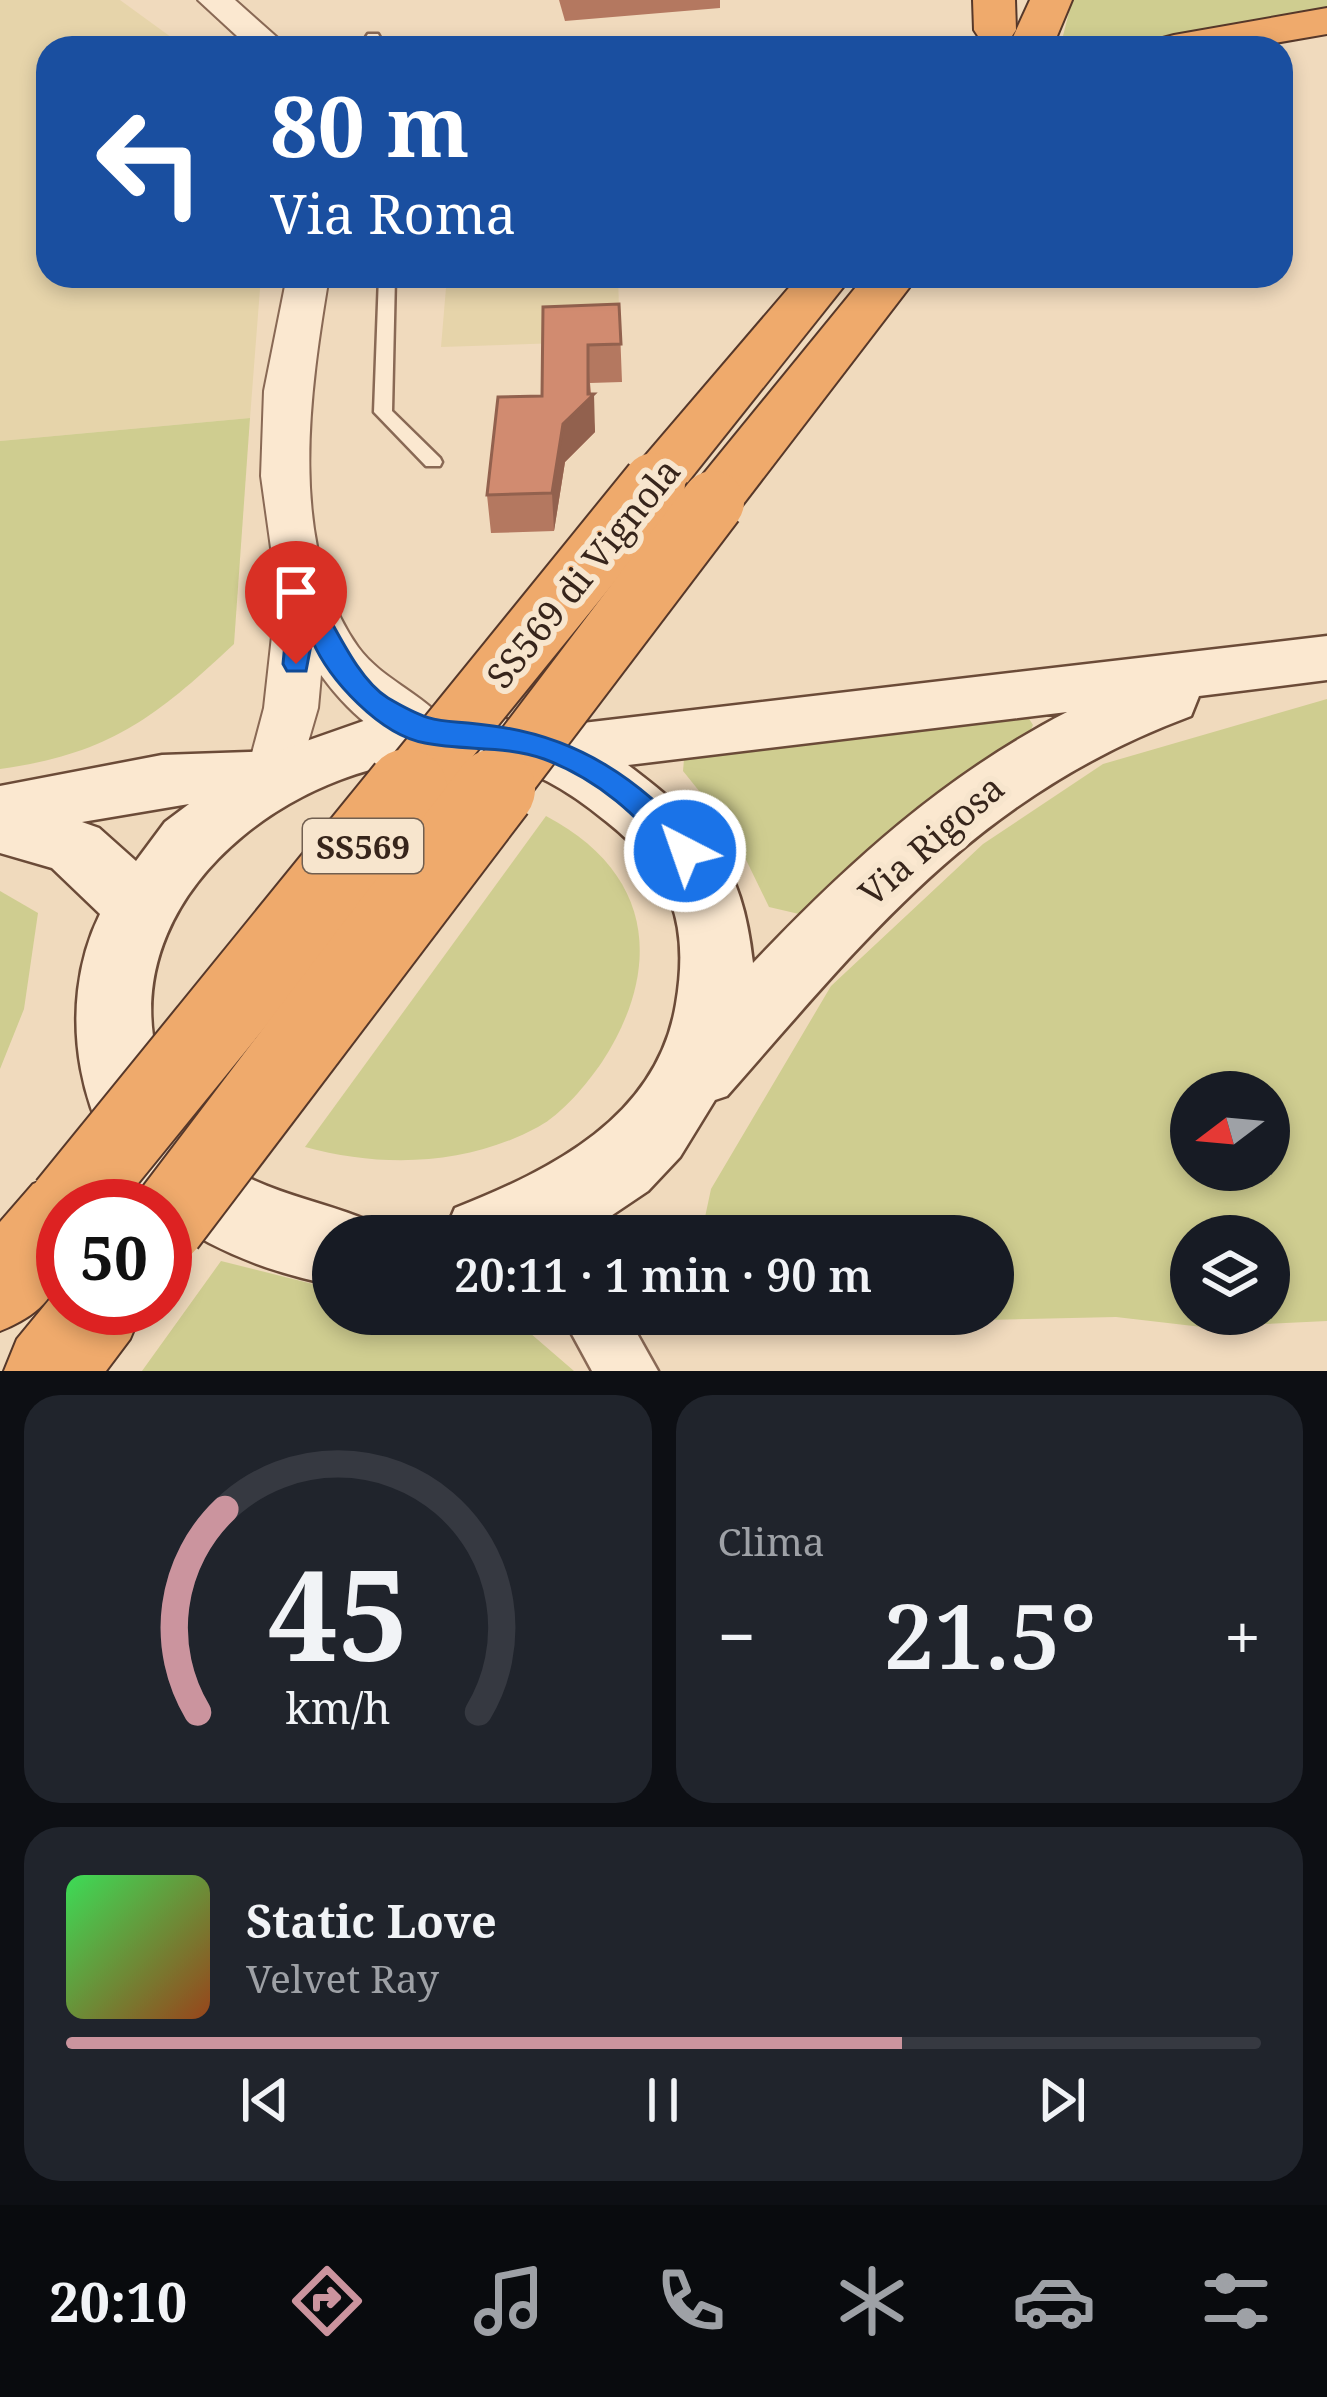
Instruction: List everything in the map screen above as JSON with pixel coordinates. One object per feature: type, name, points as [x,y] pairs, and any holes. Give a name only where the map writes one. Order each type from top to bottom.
[{"type":"highway","points":[[1001,25],[1052,0]]},
{"type":"highway","points":[[1242,36],[1327,21]]},
{"type":"highway","name":"SS569 di Vignola","points":[[192,1186],[683,493],[818,288]]},
{"type":"highway","name":"SS569 di Vignola","points":[[91,1179],[683,493],[880,288]]},
{"type":"highway","name":"SS569 di Vignola","points":[[0,1288],[36,1244]]},
{"type":"highway","points":[[49,1371],[78,1335]]},
{"type":"main road","name":"Via Rigosa","points":[[549,749],[1318,659]]},
{"type":"main road","name":"Via Rigosa","points":[[682,1092],[872,886],[989,783],[1126,711],[1318,659]]},
{"type":"main road","points":[[312,1243],[243,1221],[189,1188],[147,1144],[118,1091],[106,1044],[106,990],[135,903],[167,856],[207,817],[275,772],[356,743],[425,733],[493,736],[549,749],[597,771],[644,804],[685,851],[707,897],[717,940],[716,1000],[705,1045],[682,1092],[620,1165],[544,1215]]},
{"type":"main road","points":[[0,812],[162,781],[275,772]]},
{"type":"main road","points":[[0,826],[75,848],[135,903]]},
{"type":"street","points":[[215,0],[257,36]]},
{"type":"street","points":[[275,772],[291,708],[303,591],[285,476],[287,391],[306,288]]},
{"type":"street","points":[[303,591],[334,659],[368,698],[425,733]]},
{"type":"street","points":[[604,1335],[627,1371]]},
{"type":"lane","points":[[387,288],[382,412],[433,462]]},
{"type":"shaded area","points":[[0,0],[120,0],[170,36],[36,36],[36,288],[260,288],[250,418],[0,441]]},
{"type":"shaded area","points":[[1072,0],[1327,0],[1327,12],[1234,24],[1188,36],[1063,36]]},
{"type":"shaded area","points":[[446,288],[618,288],[620,341],[441,347]]},
{"type":"shaded area","points":[[250,418],[234,644],[180,692],[129,728],[72,753],[0,769],[0,441]]},
{"type":"shaded area","points":[[1327,699],[1327,1321],[1290,1323],[1290,1215],[1170,1215],[1170,1323],[1116,1317],[1014,1319],[1014,1215],[705,1215],[711,1189],[831,986],[983,844],[1103,764]]},
{"type":"shaded area","points":[[1026,714],[1033,725],[1029,734],[799,914],[769,907],[733,833],[683,771],[684,759],[697,750]]},
{"type":"shaded area","points":[[546,816],[581,838],[608,864],[626,892],[637,923],[640,956],[635,990],[622,1026],[596,1071],[547,1121],[482,1150],[394,1160],[305,1147]]},
{"type":"shaded area","points":[[0,891],[38,913],[24,1009],[0,1069]]},
{"type":"shaded area","points":[[221,1261],[312,1284],[312,1335],[532,1335],[574,1371],[142,1371],[168,1335],[192,1335],[192,1301]]},
{"type":"building","points":[[619,304],[621,344],[588,345],[588,394],[594,394],[563,424],[552,493],[487,495],[498,397],[542,396],[543,307]]},
{"type":"route","points":[[296,664],[303,591],[334,659],[368,698],[425,733],[493,736],[549,749],[597,771],[644,804],[685,851]]}]
